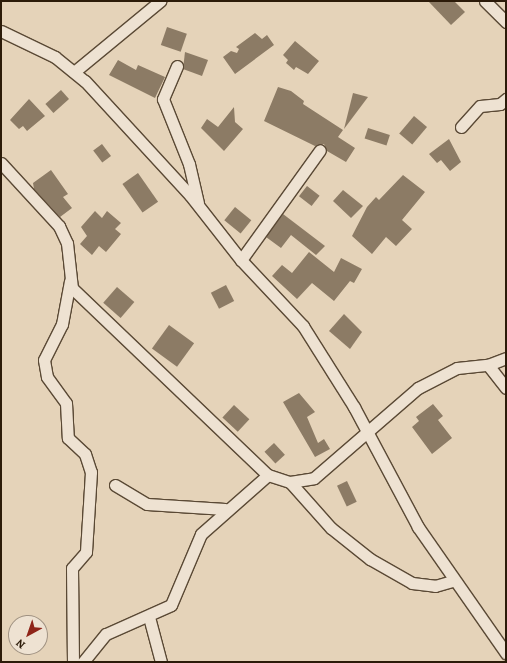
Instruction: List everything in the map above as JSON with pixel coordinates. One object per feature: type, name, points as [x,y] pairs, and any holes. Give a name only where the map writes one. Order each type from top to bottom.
[{"type":"street","points":[[74,72],[160,1]]},
{"type":"street","points":[[485,1],[506,22]]},
{"type":"street","points":[[1,31],[55,57],[74,72],[198,206],[241,260],[311,337],[366,432],[405,507],[452,582],[506,653]]},
{"type":"street","points":[[177,66],[164,94],[164,105],[189,164],[198,206]]},
{"type":"street","points":[[460,127],[480,106],[500,104],[506,99]]},
{"type":"street","points":[[241,260],[320,150]]},
{"type":"street","points":[[1,163],[59,226],[69,252],[70,281],[62,324],[44,360],[47,377],[66,402],[68,438],[85,454],[91,472],[86,552],[72,568],[73,662]]},
{"type":"street","points":[[70,281],[72,288],[268,475],[290,482],[314,478],[418,388],[443,374],[488,365],[506,358]]},
{"type":"street","points":[[488,365],[506,388]]},
{"type":"street","points":[[83,662],[100,638],[149,617],[174,602],[195,542],[226,509],[268,475]]},
{"type":"street","points":[[290,482],[331,528],[370,559],[412,583],[435,586],[452,582]]},
{"type":"street","points":[[115,485],[147,504],[226,509]]},
{"type":"street","points":[[149,617],[161,662]]},
{"type":"building","points":[[428,1],[454,1],[465,12],[451,25]]},
{"type":"building","points":[[167,27],[187,34],[181,52],[161,45]]},
{"type":"building","points":[[255,33],[262,39],[267,35],[274,45],[235,74],[223,57],[231,51],[237,53],[239,49],[236,47]]},
{"type":"building","points":[[295,41],[319,61],[308,74],[296,67],[294,70],[286,63],[288,60],[283,55]]},
{"type":"building","points":[[185,52],[208,60],[202,76],[183,69]]},
{"type":"building","points":[[118,60],[136,70],[138,65],[165,77],[155,98],[109,75]]},
{"type":"building","points":[[278,87],[291,91],[304,101],[303,104],[343,130],[338,137],[355,148],[346,162],[327,151],[324,144],[315,146],[264,121]]},
{"type":"building","points":[[61,90],[69,99],[53,113],[45,104]]},
{"type":"building","points":[[353,93],[368,97],[344,129]]},
{"type":"building","points":[[29,99],[45,116],[27,131],[23,126],[19,129],[10,120]]},
{"type":"building","points":[[234,107],[235,122],[243,129],[224,151],[201,128],[207,119],[218,127]]},
{"type":"building","points":[[414,116],[427,127],[412,145],[399,134]]},
{"type":"building","points":[[368,128],[390,135],[386,146],[365,138]]},
{"type":"building","points":[[449,139],[461,162],[450,171],[441,160],[437,163],[429,154]]},
{"type":"building","points":[[102,144],[111,156],[102,163],[93,151]]},
{"type":"building","points":[[51,170],[68,194],[63,197],[72,208],[60,217],[34,189],[33,183]]},
{"type":"building","points":[[138,173],[158,202],[143,213],[122,184]]},
{"type":"building","points":[[403,175],[425,192],[402,220],[412,229],[396,246],[386,237],[372,254],[352,236],[367,207],[376,197],[379,200]]},
{"type":"building","points":[[307,186],[320,196],[312,206],[299,196]]},
{"type":"building","points":[[343,190],[363,206],[351,218],[333,201]]},
{"type":"building","points":[[235,207],[251,220],[241,233],[224,220]]},
{"type":"building","points":[[95,211],[102,218],[107,211],[121,223],[115,229],[121,234],[106,252],[99,246],[92,255],[80,244],[87,236],[81,227]]},
{"type":"building","points":[[283,214],[325,246],[316,255],[291,235],[281,248],[266,237]]},
{"type":"building","points":[[309,252],[334,272],[341,258],[362,269],[354,283],[350,281],[334,301],[312,283],[297,299],[272,276],[282,265],[292,273]]},
{"type":"building","points":[[226,285],[234,301],[219,309],[211,293]]},
{"type":"building","points":[[117,287],[134,302],[121,318],[103,303]]},
{"type":"building","points":[[344,314],[362,332],[350,349],[329,331]]},
{"type":"building","points":[[169,325],[194,343],[177,367],[152,348]]},
{"type":"building","points":[[299,393],[315,412],[307,417],[318,443],[324,439],[330,449],[315,457],[283,402]]},
{"type":"building","points":[[433,404],[443,416],[438,420],[452,438],[432,454],[412,427],[419,421],[416,417]]},
{"type":"building","points":[[234,405],[249,419],[238,432],[222,417]]},
{"type":"building","points":[[274,443],[285,455],[275,464],[264,452]]},
{"type":"building","points":[[347,481],[357,502],[347,506],[337,486]]}]
